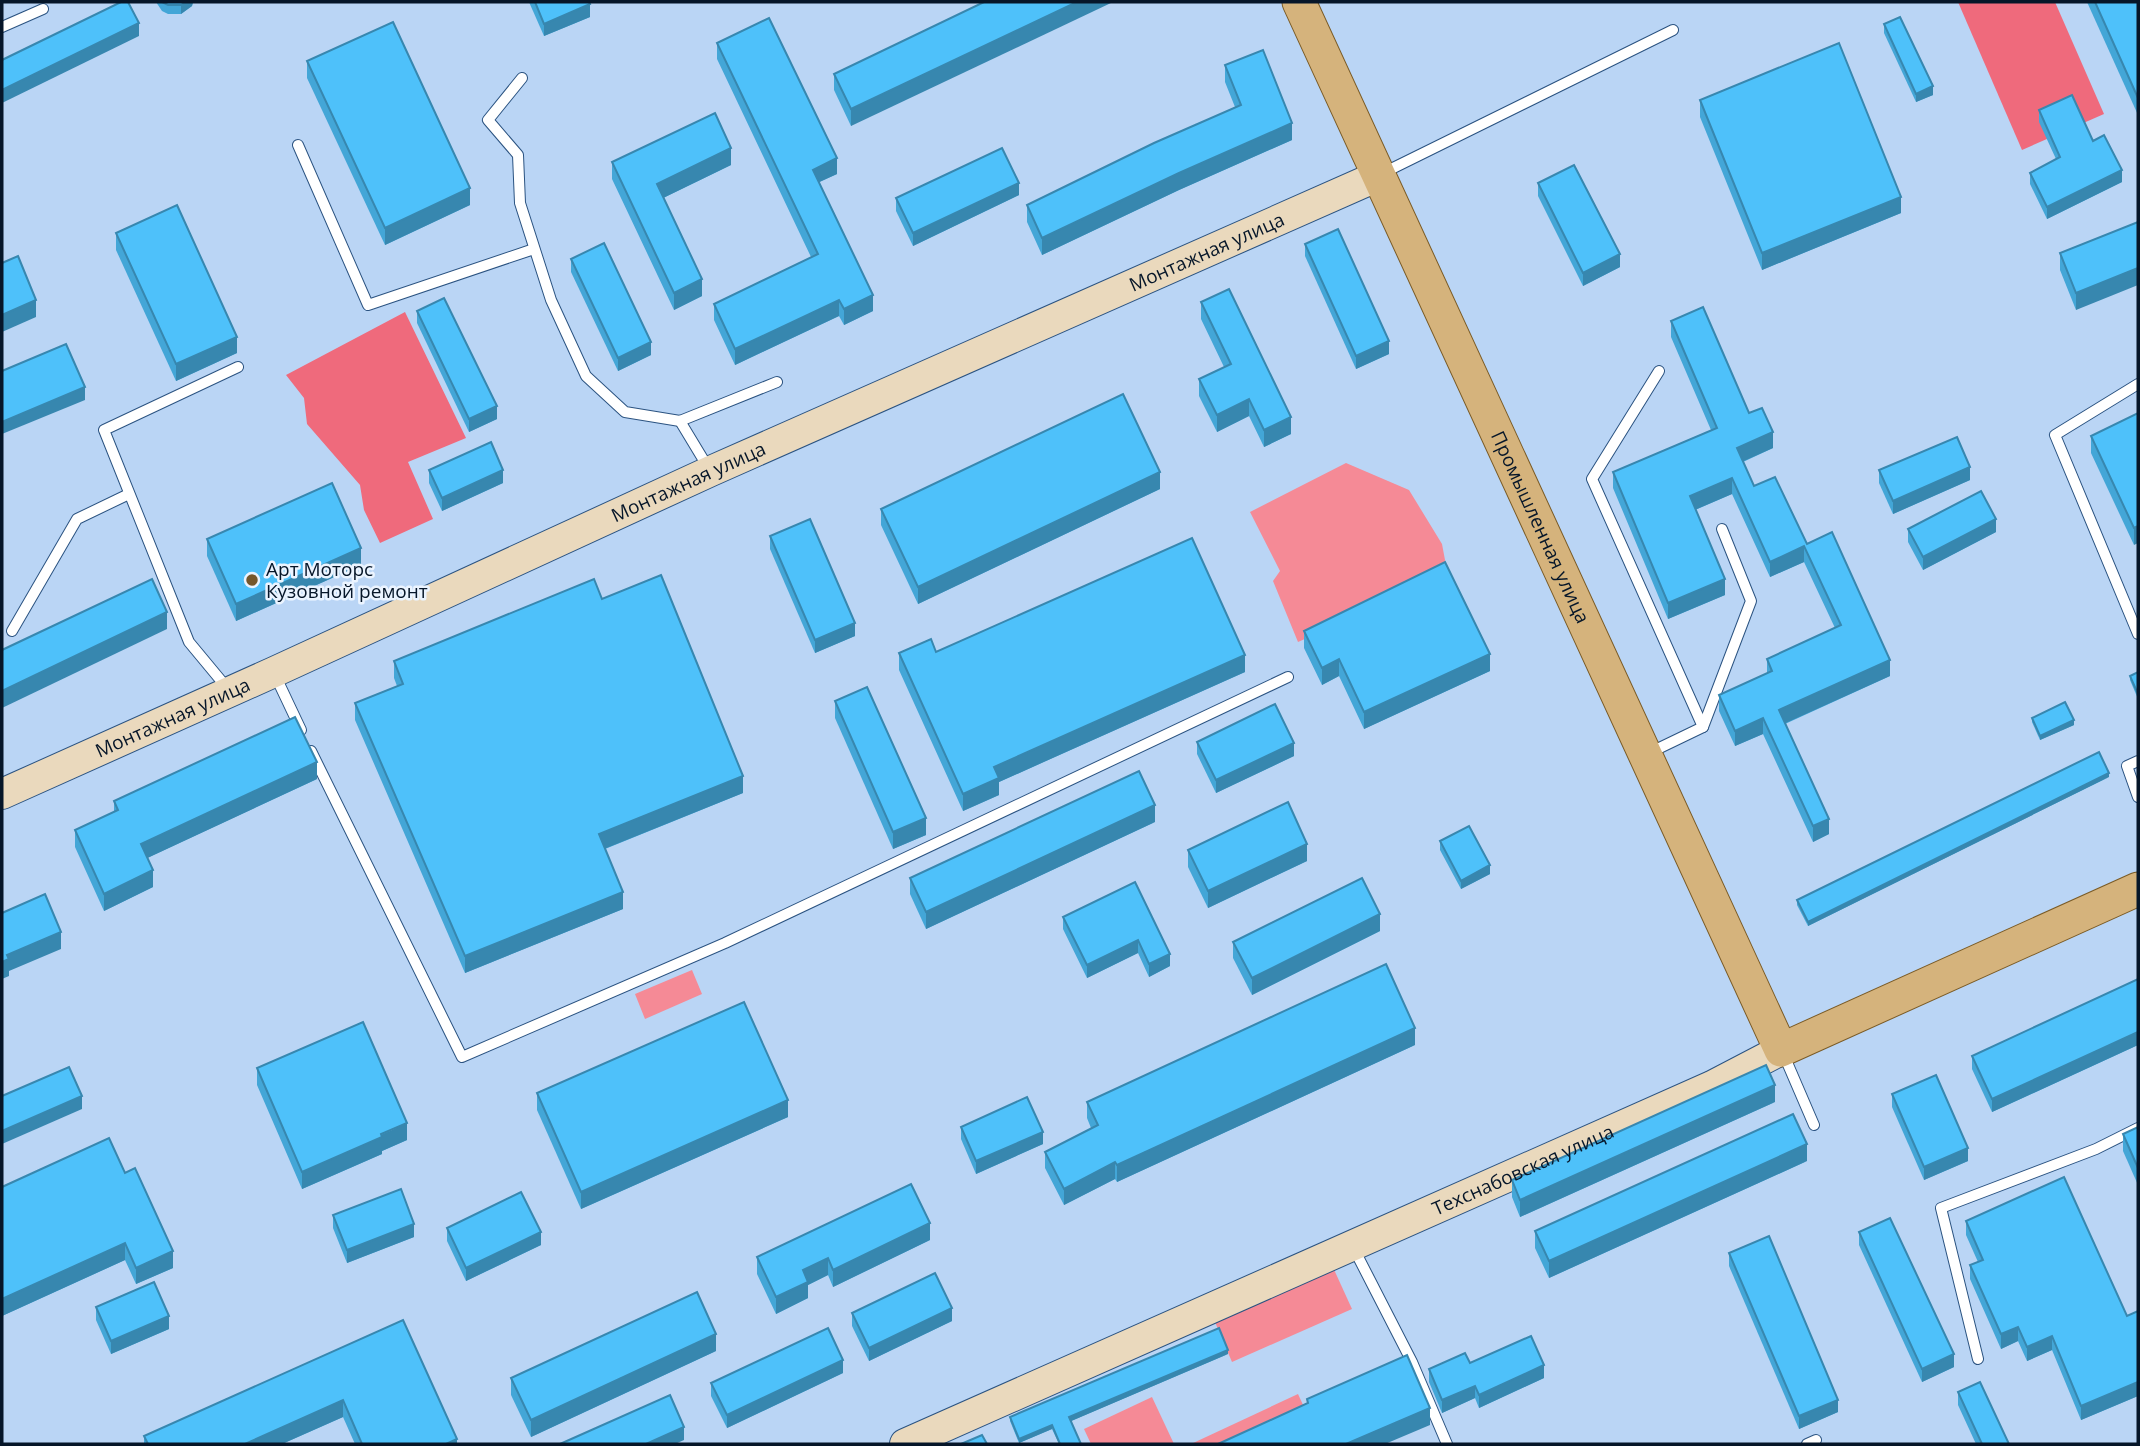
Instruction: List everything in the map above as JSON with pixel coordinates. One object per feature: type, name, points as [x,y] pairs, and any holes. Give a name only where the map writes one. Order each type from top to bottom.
[{"type":"main road","name":"Промышленная улица","points":[[1299,2],[1782,1050]]},
{"type":"main road","name":"Техснабовская улица","points":[[1782,1050],[2138,889]]},
{"type":"street","name":"Монтажная улица","points":[[2,794],[274,673],[710,471],[1378,176]]},
{"type":"street","name":"Техснабовская улица","points":[[905,1444],[1712,1086],[1782,1050]]},
{"type":"lane","points":[[2,27],[43,9]]},
{"type":"lane","points":[[1378,176],[1673,30]]},
{"type":"lane","points":[[522,78],[488,120],[518,155],[520,203],[551,300],[586,376],[625,412],[680,421],[777,382]]},
{"type":"lane","points":[[298,145],[368,305],[534,248]]},
{"type":"lane","points":[[230,691],[189,642],[104,430],[238,367]]},
{"type":"lane","points":[[1659,371],[1592,479],[1703,727]]},
{"type":"lane","points":[[2138,384],[2055,435],[2138,634]]},
{"type":"lane","points":[[680,421],[710,471]]},
{"type":"lane","points":[[12,631],[77,519],[130,494]]},
{"type":"lane","points":[[1647,754],[1703,727],[1751,601],[1722,529]]},
{"type":"lane","points":[[274,673],[462,1057],[725,943],[1288,677]]},
{"type":"lane","points":[[2138,761],[2127,766],[2138,797]]},
{"type":"lane","points":[[1782,1050],[1814,1125]]},
{"type":"lane","points":[[1978,1359],[1941,1208],[2096,1149],[2138,1128]]},
{"type":"lane","points":[[1351,1245],[1412,1362],[1447,1444]]},
{"type":"shaded area","points":[[1958,2],[2055,2],[2104,114],[2022,150]]},
{"type":"shaded area","points":[[405,312],[466,438],[408,462],[433,519],[380,543],[364,510],[360,485],[307,424],[304,398],[286,375]]},
{"type":"shaded area","points":[[1346,463],[1409,490],[1442,544],[1448,576],[1298,642],[1273,581],[1280,571],[1250,512]]},
{"type":"shaded area","points":[[692,970],[702,994],[645,1019],[635,994]]},
{"type":"shaded area","points":[[1331,1263],[1352,1309],[1232,1362],[1212,1315]]},
{"type":"shaded area","points":[[1298,1394],[1321,1444],[1191,1444]]},
{"type":"shaded area","points":[[1152,1397],[1174,1444],[1091,1444],[1084,1429]]},
{"type":"building","points":[[121,2],[128,2],[139,23],[2,90],[2,60]]},
{"type":"building","points":[[162,2],[186,2],[181,5],[168,5]]},
{"type":"building","points":[[535,2],[589,2],[590,4],[544,24]]},
{"type":"building","points":[[984,2],[1077,2],[851,109],[834,74]]},
{"type":"building","points":[[2095,2],[2138,2],[2138,98]]},
{"type":"building","points":[[1900,17],[1933,86],[1916,94],[1884,24]]},
{"type":"building","points":[[769,18],[837,158],[813,170],[873,295],[844,309],[839,300],[735,349],[714,304],[818,254],[717,43]]},
{"type":"building","points":[[393,22],[470,188],[385,228],[307,61]]},
{"type":"building","points":[[1839,43],[1901,197],[1762,253],[1700,100]]},
{"type":"building","points":[[1263,50],[1292,123],[1042,238],[1027,205],[1154,143],[1241,105],[1225,65]]},
{"type":"building","points":[[2072,95],[2093,141],[2104,135],[2122,170],[2047,207],[2030,173],[2060,157],[2039,110]]},
{"type":"building","points":[[715,113],[731,148],[657,184],[702,279],[674,293],[612,162]]},
{"type":"building","points":[[1002,148],[1019,183],[913,233],[896,198]]},
{"type":"building","points":[[1574,165],[1620,254],[1583,273],[1538,183]]},
{"type":"building","points":[[177,205],[237,337],[176,364],[116,233]]},
{"type":"building","points":[[2138,222],[2138,268],[2076,293],[2060,253]]},
{"type":"building","points":[[1338,229],[1389,341],[1356,356],[1305,244]]},
{"type":"building","points":[[604,243],[651,342],[618,358],[571,259]]},
{"type":"building","points":[[18,256],[36,300],[2,315],[2,263]]},
{"type":"building","points":[[1229,289],[1291,417],[1264,430],[1249,399],[1217,415],[1199,379],[1231,364],[1201,302]]},
{"type":"building","points":[[444,298],[497,406],[469,419],[417,311]]},
{"type":"building","points":[[1703,307],[1749,413],[1762,408],[1773,432],[1737,448],[1754,486],[1775,477],[1807,544],[1832,532],[1890,660],[1779,710],[1829,819],[1813,826],[1763,718],[1735,731],[1719,695],[1772,671],[1767,659],[1841,625],[1804,546],[1770,562],[1732,478],[1690,496],[1725,579],[1668,603],[1613,472],[1717,428],[1671,321]]},
{"type":"building","points":[[66,344],[85,387],[2,422],[2,371]]},
{"type":"building","points":[[1123,394],[1160,472],[918,587],[881,509]]},
{"type":"building","points":[[2138,413],[2138,526],[2134,528],[2091,436]]},
{"type":"building","points":[[1957,437],[1970,467],[1893,501],[1879,470]]},
{"type":"building","points":[[491,442],[503,470],[442,498],[429,470]]},
{"type":"building","points":[[332,483],[361,548],[236,604],[207,539]]},
{"type":"building","points":[[1981,491],[1996,519],[1923,557],[1908,529]]},
{"type":"building","points":[[810,519],[855,623],[815,640],[770,536]]},
{"type":"building","points":[[1192,538],[1245,655],[994,767],[999,778],[963,794],[899,653],[931,639],[936,652]]},
{"type":"building","points":[[1445,562],[1490,654],[1364,712],[1339,659],[1322,668],[1304,631]]},
{"type":"building","points":[[661,575],[743,776],[599,834],[623,892],[465,956],[355,703],[403,684],[394,661],[594,579],[602,599]]},
{"type":"building","points":[[152,579],[167,612],[2,691],[2,650]]},
{"type":"building","points":[[2138,672],[2138,694],[2130,676]]},
{"type":"building","points":[[867,687],[926,818],[893,832],[835,701]]},
{"type":"building","points":[[2065,702],[2074,720],[2040,736],[2032,718]]},
{"type":"building","points":[[1275,704],[1294,743],[1216,780],[1197,742]]},
{"type":"building","points":[[295,717],[317,762],[141,844],[153,870],[104,894],[75,830],[118,810],[114,801]]},
{"type":"building","points":[[2099,752],[2109,773],[1808,922],[1797,900]]},
{"type":"building","points":[[1139,771],[1155,805],[926,912],[910,878]]},
{"type":"building","points":[[1288,802],[1307,844],[1208,891],[1188,850]]},
{"type":"building","points":[[1469,826],[1490,865],[1461,881],[1440,841]]},
{"type":"building","points":[[1362,878],[1380,914],[1252,978],[1233,942]]},
{"type":"building","points":[[1135,882],[1170,954],[1149,964],[1138,940],[1087,965],[1063,917]]},
{"type":"building","points":[[45,894],[61,932],[7,955],[9,959],[2,962],[2,913]]},
{"type":"building","points":[[1386,964],[1415,1028],[1117,1165],[1115,1162],[1064,1189],[1045,1152],[1098,1125],[1087,1102]]},
{"type":"building","points":[[2138,979],[2138,1032],[1992,1099],[1972,1056]]},
{"type":"building","points":[[744,1002],[788,1100],[581,1192],[537,1093]]},
{"type":"building","points":[[363,1022],[407,1123],[381,1134],[382,1137],[302,1172],[257,1068]]},
{"type":"building","points":[[1766,1065],[1775,1085],[1520,1200],[1512,1180]]},
{"type":"building","points":[[69,1067],[82,1096],[2,1131],[2,1096]]},
{"type":"building","points":[[1936,1075],[1968,1148],[1924,1167],[1892,1094]]},
{"type":"building","points":[[1027,1097],[1043,1132],[976,1161],[961,1127]]},
{"type":"building","points":[[1793,1114],[1807,1144],[1549,1261],[1535,1231]]},
{"type":"building","points":[[2138,1127],[2138,1168],[2123,1134]]},
{"type":"building","points":[[109,1138],[125,1173],[135,1168],[173,1251],[136,1268],[125,1243],[2,1299],[2,1187]]},
{"type":"building","points":[[2064,1177],[2127,1316],[2138,1311],[2138,1382],[2081,1406],[2052,1336],[2027,1347],[2018,1327],[2001,1334],[1970,1265],[1983,1260],[1966,1221]]},
{"type":"building","points":[[911,1184],[930,1223],[833,1270],[828,1258],[803,1270],[808,1282],[776,1297],[757,1257]]},
{"type":"building","points":[[401,1189],[414,1224],[347,1250],[333,1215]]},
{"type":"building","points":[[521,1192],[541,1232],[466,1268],[447,1228]]},
{"type":"building","points":[[1890,1218],[1954,1354],[1922,1369],[1859,1232]]},
{"type":"building","points":[[1769,1236],[1838,1400],[1799,1416],[1729,1253]]},
{"type":"building","points":[[935,1273],[952,1308],[869,1348],[852,1313]]},
{"type":"building","points":[[154,1282],[169,1316],[111,1341],[96,1307]]},
{"type":"building","points":[[697,1292],[716,1334],[531,1420],[511,1378]]},
{"type":"building","points":[[403,1320],[457,1439],[446,1444],[362,1444],[343,1400],[245,1444],[148,1444],[144,1436]]},
{"type":"building","points":[[828,1328],[843,1360],[727,1415],[711,1383]]},
{"type":"building","points":[[1219,1328],[1228,1350],[1069,1417],[1081,1444],[1060,1444],[1052,1425],[1019,1439],[1010,1417]]},
{"type":"building","points":[[1531,1336],[1544,1365],[1479,1395],[1475,1386],[1442,1400],[1429,1369],[1465,1353],[1470,1363]]},
{"type":"building","points":[[1407,1355],[1430,1408],[1346,1444],[1218,1444],[1308,1403],[1307,1399]]},
{"type":"building","points":[[1980,1382],[2009,1444],[1982,1444],[1958,1392]]},
{"type":"building","points":[[670,1395],[684,1427],[646,1444],[560,1444]]},
{"type":"building","points":[[982,1435],[987,1444],[961,1444]]},
{"type":"place","name":"Арт Моторс Кузовной ремонт","points":[[252,580]]}]
